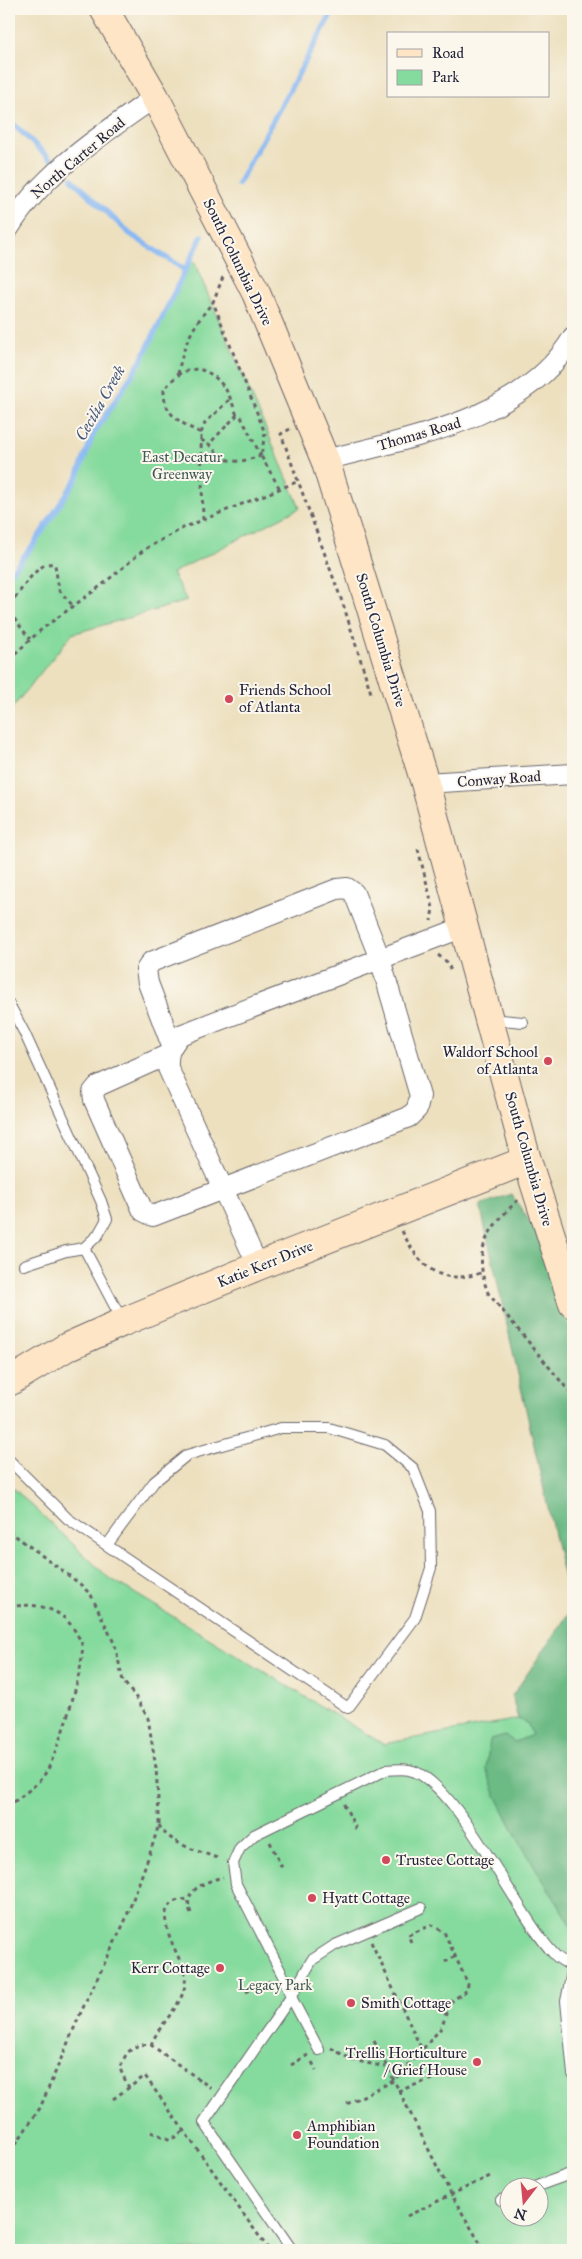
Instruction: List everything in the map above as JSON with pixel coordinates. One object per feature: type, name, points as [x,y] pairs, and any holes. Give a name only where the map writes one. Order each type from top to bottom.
[{"type":"main road","name":"South Columbia Drive","points":[[109,11],[156,97],[256,294],[325,460],[425,783],[527,1160],[573,1299]]},
{"type":"main road","name":"Katie Kerr Drive","points":[[9,1382],[67,1347],[123,1322],[258,1266],[527,1160]]},
{"type":"street","name":"North Carter Road","points":[[9,228],[21,208],[38,189],[113,127],[156,97]]},
{"type":"street","name":"Thomas Road","points":[[325,460],[444,429],[491,410],[526,386],[562,356],[573,337]]},
{"type":"street","name":"Conway Road","points":[[425,783],[573,774]]},
{"type":"street","points":[[258,1266],[222,1190],[168,1068],[170,1050],[148,983],[146,970],[152,962],[337,889],[347,888],[354,893],[380,959],[420,1096],[417,1109],[409,1117],[222,1190],[153,1216],[143,1211],[94,1100],[93,1092],[98,1086],[170,1050],[180,1035],[380,959],[464,926]]},
{"type":"lane","points":[[9,1004],[85,1165],[107,1219],[98,1235],[84,1248],[66,1251],[24,1265]]},
{"type":"lane","points":[[489,1019],[523,1022]]},
{"type":"lane","points":[[84,1248],[123,1322]]},
{"type":"lane","points":[[9,1460],[68,1519],[348,1708],[415,1618],[431,1568],[430,1511],[412,1468],[385,1445],[329,1428],[281,1428],[187,1455],[154,1482],[107,1545]]},
{"type":"lane","points":[[319,2050],[236,1884],[233,1875],[233,1863],[240,1848],[254,1835],[386,1770],[409,1770],[430,1780],[453,1804],[511,1894],[554,1955],[573,1967],[566,2001],[573,2074]]},
{"type":"lane","points":[[292,2250],[204,2122],[291,1997],[312,1960],[335,1945],[421,1908]]},
{"type":"lane","points":[[550,2181],[573,2173]]},
{"type":"path","points":[[178,374],[182,350],[195,324],[213,302],[225,272]]},
{"type":"path","points":[[213,302],[265,433],[261,456]]},
{"type":"path","points":[[201,433],[184,425],[167,410],[164,390],[178,374],[190,369],[206,372],[225,388],[237,415],[241,417],[280,489]]},
{"type":"path","points":[[203,520],[201,433],[206,423],[230,399]]},
{"type":"path","points":[[209,444],[237,415]]},
{"type":"path","points":[[309,420],[282,434],[344,607],[374,701]]},
{"type":"path","points":[[201,440],[209,444],[220,456],[228,461],[238,462],[261,456]]},
{"type":"path","points":[[9,659],[30,639],[102,585],[145,549],[203,520],[299,481]]},
{"type":"path","points":[[9,604],[37,570],[50,562],[55,565],[63,596],[73,606]]},
{"type":"path","points":[[9,612],[30,639]]},
{"type":"path","points":[[417,842],[419,859],[433,908],[429,926],[438,955],[447,962],[454,977]]},
{"type":"path","points":[[520,1198],[500,1217],[489,1234],[482,1248],[481,1273],[488,1293],[573,1396]]},
{"type":"path","points":[[401,1229],[410,1247],[426,1267],[445,1276],[467,1277],[481,1273]]},
{"type":"path","points":[[9,1532],[80,1584],[91,1595],[115,1645],[123,1681],[138,1698],[148,1718],[156,1768],[159,1824],[125,1921],[81,2012],[40,2108],[9,2154]]},
{"type":"path","points":[[9,1607],[23,1604],[48,1608],[69,1622],[82,1644],[82,1670],[47,1770],[34,1786],[9,1805]]},
{"type":"path","points":[[338,1793],[356,1829]]},
{"type":"path","points":[[159,1824],[165,1834],[175,1840],[233,1863]]},
{"type":"path","points":[[264,1830],[282,1868]]},
{"type":"path","points":[[191,1913],[187,1905],[193,1890],[220,1878],[233,1875]]},
{"type":"path","points":[[151,2045],[180,1999],[184,1987],[185,1974],[171,1944],[166,1918],[169,1907],[173,1902],[188,1899]]},
{"type":"path","points":[[411,1942],[408,1935],[432,1924],[444,1932],[468,1984],[467,1990],[444,2007]]},
{"type":"path","points":[[366,1931],[422,2050]]},
{"type":"path","points":[[445,1962],[456,1956]]},
{"type":"path","points":[[246,1992],[260,1985],[284,1978]]},
{"type":"path","points":[[347,2104],[393,2080],[422,2050],[442,2027],[446,2014],[441,2000]]},
{"type":"path","points":[[374,2042],[451,2194],[484,2250]]},
{"type":"path","points":[[129,2088],[120,2069],[122,2060],[126,2053],[136,2046],[151,2045],[223,2096]]},
{"type":"path","points":[[290,2065],[328,2046],[352,2060],[387,2067]]},
{"type":"path","points":[[398,2091],[452,2072]]},
{"type":"path","points":[[113,2099],[145,2076],[269,2250]]},
{"type":"path","points":[[151,2132],[171,2140],[184,2130]]},
{"type":"path","points":[[407,2216],[490,2176]]},
{"type":"green space","name":"East Decatur Greenway","points":[[192,257],[300,508],[172,573],[187,601],[72,634],[9,712],[9,575],[34,544],[77,478],[93,435],[141,361]]},
{"type":"green space","points":[[511,1194],[535,1229],[567,1314],[573,1351],[573,1929],[519,1841],[493,1789],[486,1769],[490,1740],[505,1736],[515,1742],[532,1735],[528,1724],[518,1719],[512,1696],[571,1610],[480,1205]]},
{"type":"green space","name":"Legacy Park","points":[[9,1484],[108,1577],[383,1744],[573,1709],[573,2250],[9,2250]]},
{"type":"waterway","name":"Cecilia Creek","points":[[238,184],[334,9]]},
{"type":"waterway","points":[[9,120],[50,159]]},
{"type":"waterway","points":[[72,179],[130,234],[185,270]]},
{"type":"waterway","name":"Cecilia Creek","points":[[9,575],[34,544],[77,478],[93,435],[141,361],[202,236]]},
{"type":"place","name":"Friends School of Atlanta","points":[[229,699]]},
{"type":"place","name":"Waldorf School of Atlanta","points":[[548,1061]]},
{"type":"place","name":"Trustee Cottage","points":[[386,1860]]},
{"type":"place","name":"Hyatt Cottage","points":[[312,1898]]},
{"type":"place","name":"Kerr Cottage","points":[[220,1968]]},
{"type":"place","name":"Smith Cottage","points":[[351,2003]]},
{"type":"place","name":"Trellis Horticulture / Grief House","points":[[477,2062]]},
{"type":"place","name":"Amphibian Foundation","points":[[297,2135]]}]
